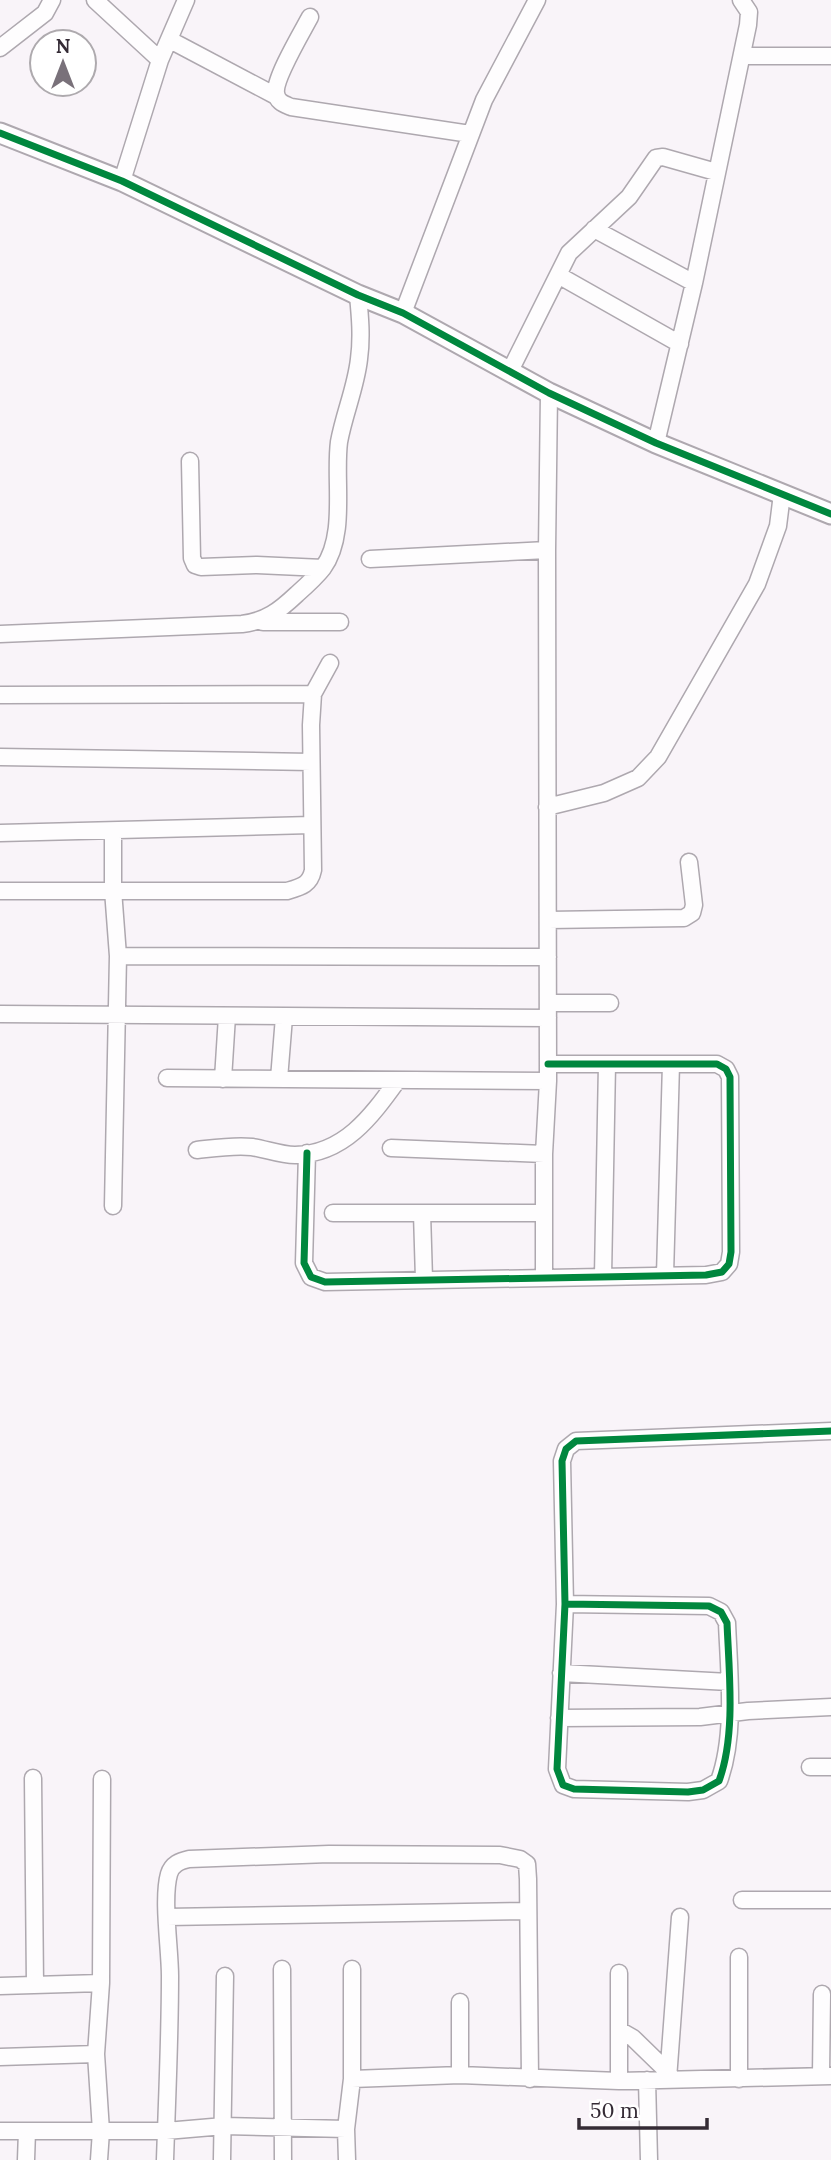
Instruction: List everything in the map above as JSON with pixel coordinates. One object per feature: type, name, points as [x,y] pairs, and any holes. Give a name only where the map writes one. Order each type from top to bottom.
[{"type":"street","points":[[0,48],[45,13],[52,0]]},
{"type":"street","points":[[94,0],[160,60]]},
{"type":"street","points":[[122,181],[160,60],[186,0]]},
{"type":"street","points":[[402,313],[484,100],[537,0]]},
{"type":"street","points":[[656,443],[694,283],[742,56],[747,4]]},
{"type":"street","points":[[276,96],[276,83],[310,17]]},
{"type":"street","points":[[170,40],[276,96],[281,103],[291,107],[470,134]]},
{"type":"street","points":[[742,56],[831,56]]},
{"type":"street","points":[[0,133],[122,181],[358,295],[402,313],[549,393],[656,443],[831,514]]},
{"type":"street","points":[[510,371],[569,253],[629,197],[656,158],[663,157],[716,172]]},
{"type":"street","points":[[594,229],[694,283]]},
{"type":"street","points":[[558,275],[680,344]]},
{"type":"street","points":[[261,621],[278,612],[323,568],[336,537],[339,445],[359,361],[362,335],[358,295]]},
{"type":"street","points":[[544,1277],[544,1154],[548,1082],[549,393]]},
{"type":"street","points":[[190,461],[192,558],[195,565],[323,568]]},
{"type":"street","points":[[547,807],[604,793],[638,778],[657,757],[757,584],[778,526],[782,494]]},
{"type":"street","points":[[370,559],[547,550]]},
{"type":"street","points":[[0,634],[261,621],[340,622]]},
{"type":"street","points":[[0,891],[288,891],[302,887],[311,880],[313,870],[313,694],[330,663]]},
{"type":"street","points":[[0,695],[313,694]]},
{"type":"street","points":[[0,757],[311,762]]},
{"type":"street","points":[[0,833],[311,825]]},
{"type":"street","points":[[113,831],[113,890],[118,956],[113,1206]]},
{"type":"street","points":[[548,920],[684,918],[692,913],[694,905],[689,862]]},
{"type":"street","points":[[118,956],[548,957]]},
{"type":"street","points":[[0,1014],[284,1017],[548,1011],[610,1003]]},
{"type":"street","points":[[223,1079],[227,1016]]},
{"type":"street","points":[[279,1079],[284,1017]]},
{"type":"street","points":[[307,1153],[304,1263],[311,1278],[325,1282],[706,1275],[722,1272],[729,1264],[731,1252],[730,1077],[726,1069],[717,1064],[548,1064]]},
{"type":"street","points":[[603,1276],[607,1064]]},
{"type":"street","points":[[665,1275],[671,1064]]},
{"type":"street","points":[[167,1078],[548,1082]]},
{"type":"street","points":[[197,1150],[241,1146],[287,1154],[307,1153],[341,1142],[359,1130],[371,1117],[397,1081]]},
{"type":"street","points":[[391,1148],[544,1154]]},
{"type":"street","points":[[333,1213],[544,1213]]},
{"type":"street","points":[[422,1213],[424,1279]]},
{"type":"street","points":[[565,1604],[709,1606],[721,1612],[727,1623],[729,1713],[725,1765],[719,1781],[703,1790],[688,1793],[574,1789],[563,1785],[557,1769],[565,1604],[562,1461],[566,1449],[576,1441],[831,1431]]},
{"type":"street","points":[[561,1673],[729,1682]]},
{"type":"street","points":[[559,1718],[700,1717],[831,1707]]},
{"type":"street","points":[[810,1767],[831,1767]]},
{"type":"street","points":[[33,1778],[35,1984]]},
{"type":"street","points":[[99,2160],[96,2054],[101,1983],[102,1779]]},
{"type":"street","points":[[165,2160],[170,1975],[167,1917],[169,1874],[179,1861],[189,1858],[329,1854],[500,1855],[520,1858],[527,1864],[530,2078]]},
{"type":"street","points":[[742,1900],[831,1900]]},
{"type":"street","points":[[167,1917],[527,1911]]},
{"type":"street","points":[[668,2075],[680,1917]]},
{"type":"street","points":[[739,1957],[739,2079]]},
{"type":"street","points":[[282,1969],[283,2160]]},
{"type":"street","points":[[347,2160],[346,2129],[352,2078],[352,1969]]},
{"type":"street","points":[[620,1973],[620,2081]]},
{"type":"street","points":[[222,2160],[225,1976]]},
{"type":"street","points":[[0,1986],[101,1983]]},
{"type":"street","points":[[352,2078],[460,2076],[620,2081],[647,2080],[668,2075],[739,2079],[826,2076],[822,1994]]},
{"type":"street","points":[[460,2002],[460,2076]]},
{"type":"street","points":[[620,2030],[633,2038],[668,2075]]},
{"type":"street","points":[[0,2057],[96,2054]]},
{"type":"street","points":[[647,2080],[649,2160]]},
{"type":"street","points":[[0,2131],[166,2131],[224,2126],[346,2129]]},
{"type":"street","points":[[26,2160],[27,2131]]},
{"type":"cycle path","points":[[0,133],[122,181],[358,295],[403,313],[549,393],[656,443],[831,514]]},
{"type":"cycle path","points":[[307,1153],[304,1263],[311,1277],[325,1282],[706,1275],[722,1272],[729,1264],[731,1252],[730,1077],[726,1069],[717,1064],[548,1064]]},
{"type":"cycle path","points":[[565,1604],[709,1606],[721,1612],[727,1623],[730,1724],[719,1781],[703,1790],[688,1792],[574,1789],[563,1785],[557,1769],[565,1604],[562,1461],[566,1449],[576,1441],[831,1431]]}]
